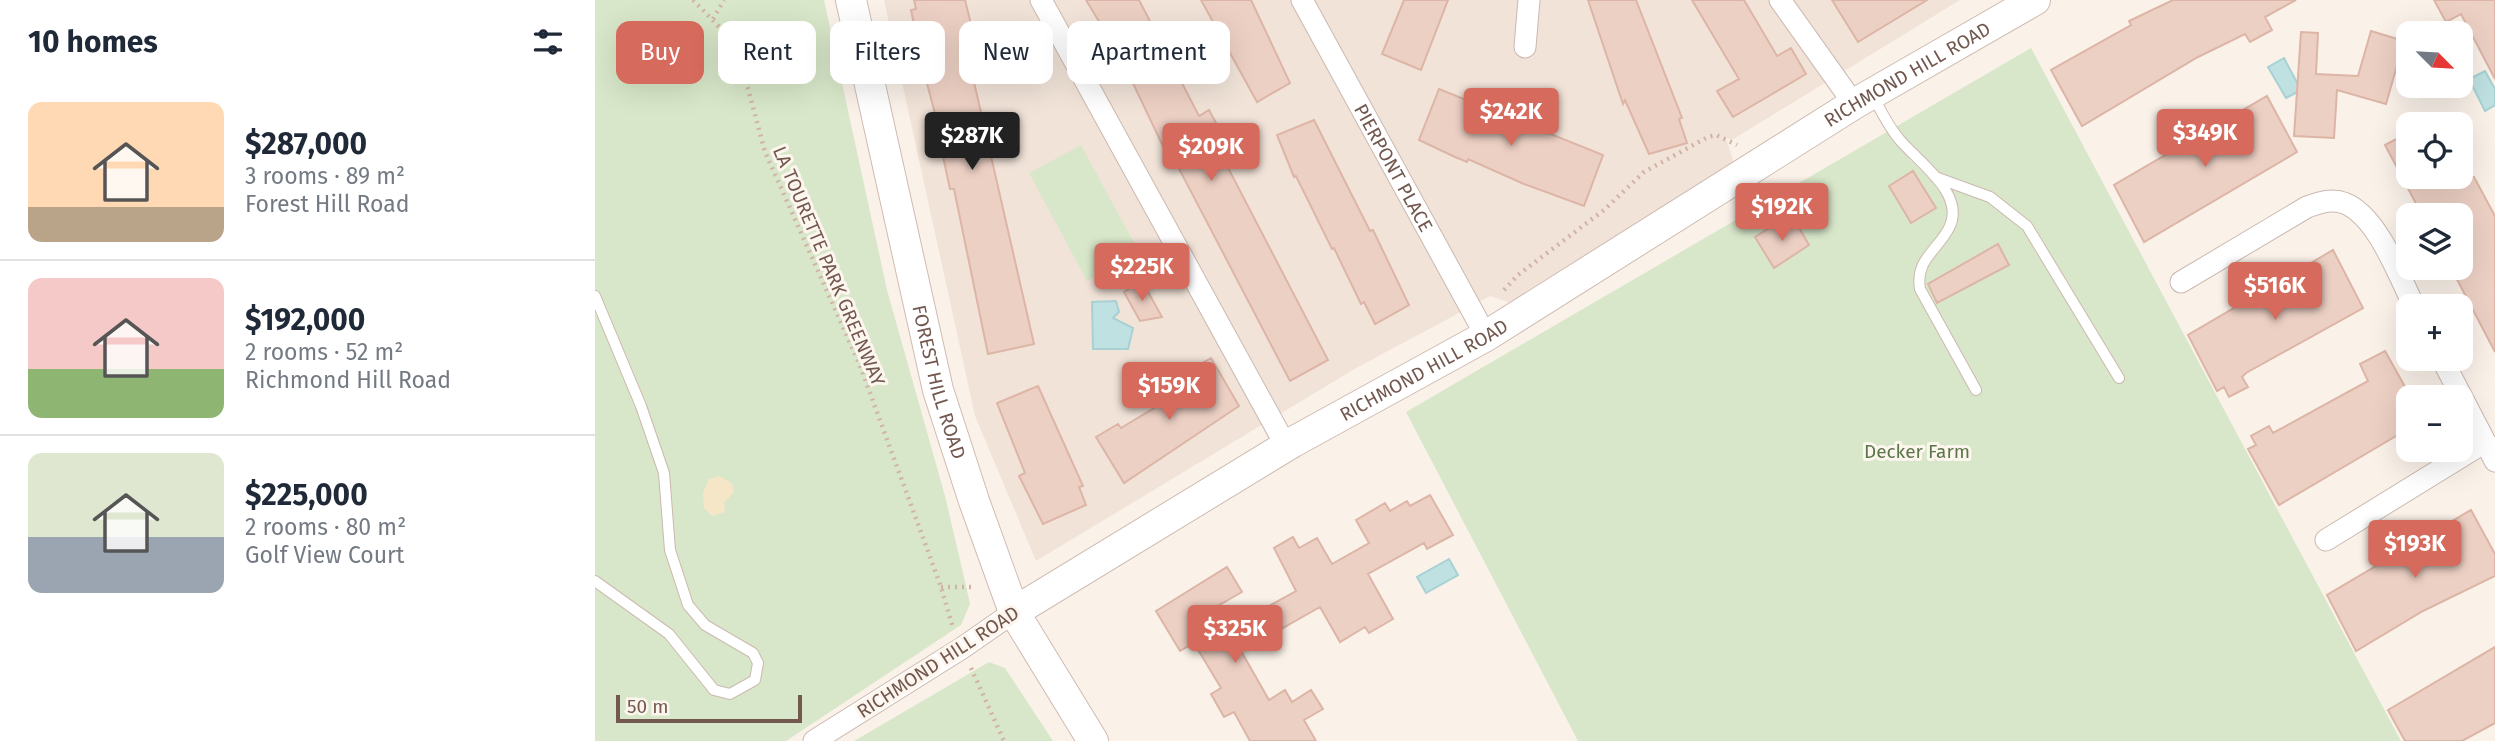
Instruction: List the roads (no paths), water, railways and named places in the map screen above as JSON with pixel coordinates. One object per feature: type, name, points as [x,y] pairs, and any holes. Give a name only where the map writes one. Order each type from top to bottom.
[{"type":"street","name":"FOREST HILL ROAD","points":[[851,0],[938,390],[1014,612],[1093,741]]},
{"type":"street","points":[[1041,0],[1286,446]]},
{"type":"street","name":"PIERPONT PLACE","points":[[1302,0],[1486,336]]},
{"type":"street","points":[[1525,47],[1529,0]]},
{"type":"street","points":[[1780,0],[1863,99]]},
{"type":"street","name":"RICHMOND HILL ROAD","points":[[814,741],[962,649],[1014,612],[1286,446],[1486,336],[1863,99],[2027,2]]},
{"type":"street","points":[[2181,282],[2307,207],[2325,201],[2343,202],[2371,223],[2408,294]]},
{"type":"street","points":[[2326,540],[2490,451],[2448,371]]},
{"type":"lane","points":[[1863,99],[1935,177],[1950,200],[1953,211],[1951,225],[1921,264],[1918,277],[1920,289],[1976,390]]},
{"type":"lane","points":[[1935,177],[1990,197],[2027,226],[2119,378]]},
{"type":"lane","points":[[595,296],[641,407],[664,473],[670,550],[688,605],[705,625],[753,653],[758,663],[755,680],[730,694],[714,690],[669,634],[595,581]]},
{"type":"water","points":[[2284,58],[2301,90],[2286,98],[2268,67]]},
{"type":"water","points":[[2485,71],[2495,89],[2495,105],[2485,111],[2473,87],[2473,77]]},
{"type":"water","points":[[1116,301],[1119,312],[1113,318],[1133,328],[1128,349],[1093,349],[1092,302]]},
{"type":"water","points":[[1449,559],[1458,575],[1426,593],[1417,577]]},
{"type":"park label","name":"Decker Farm","points":[[1917,451]]}]
